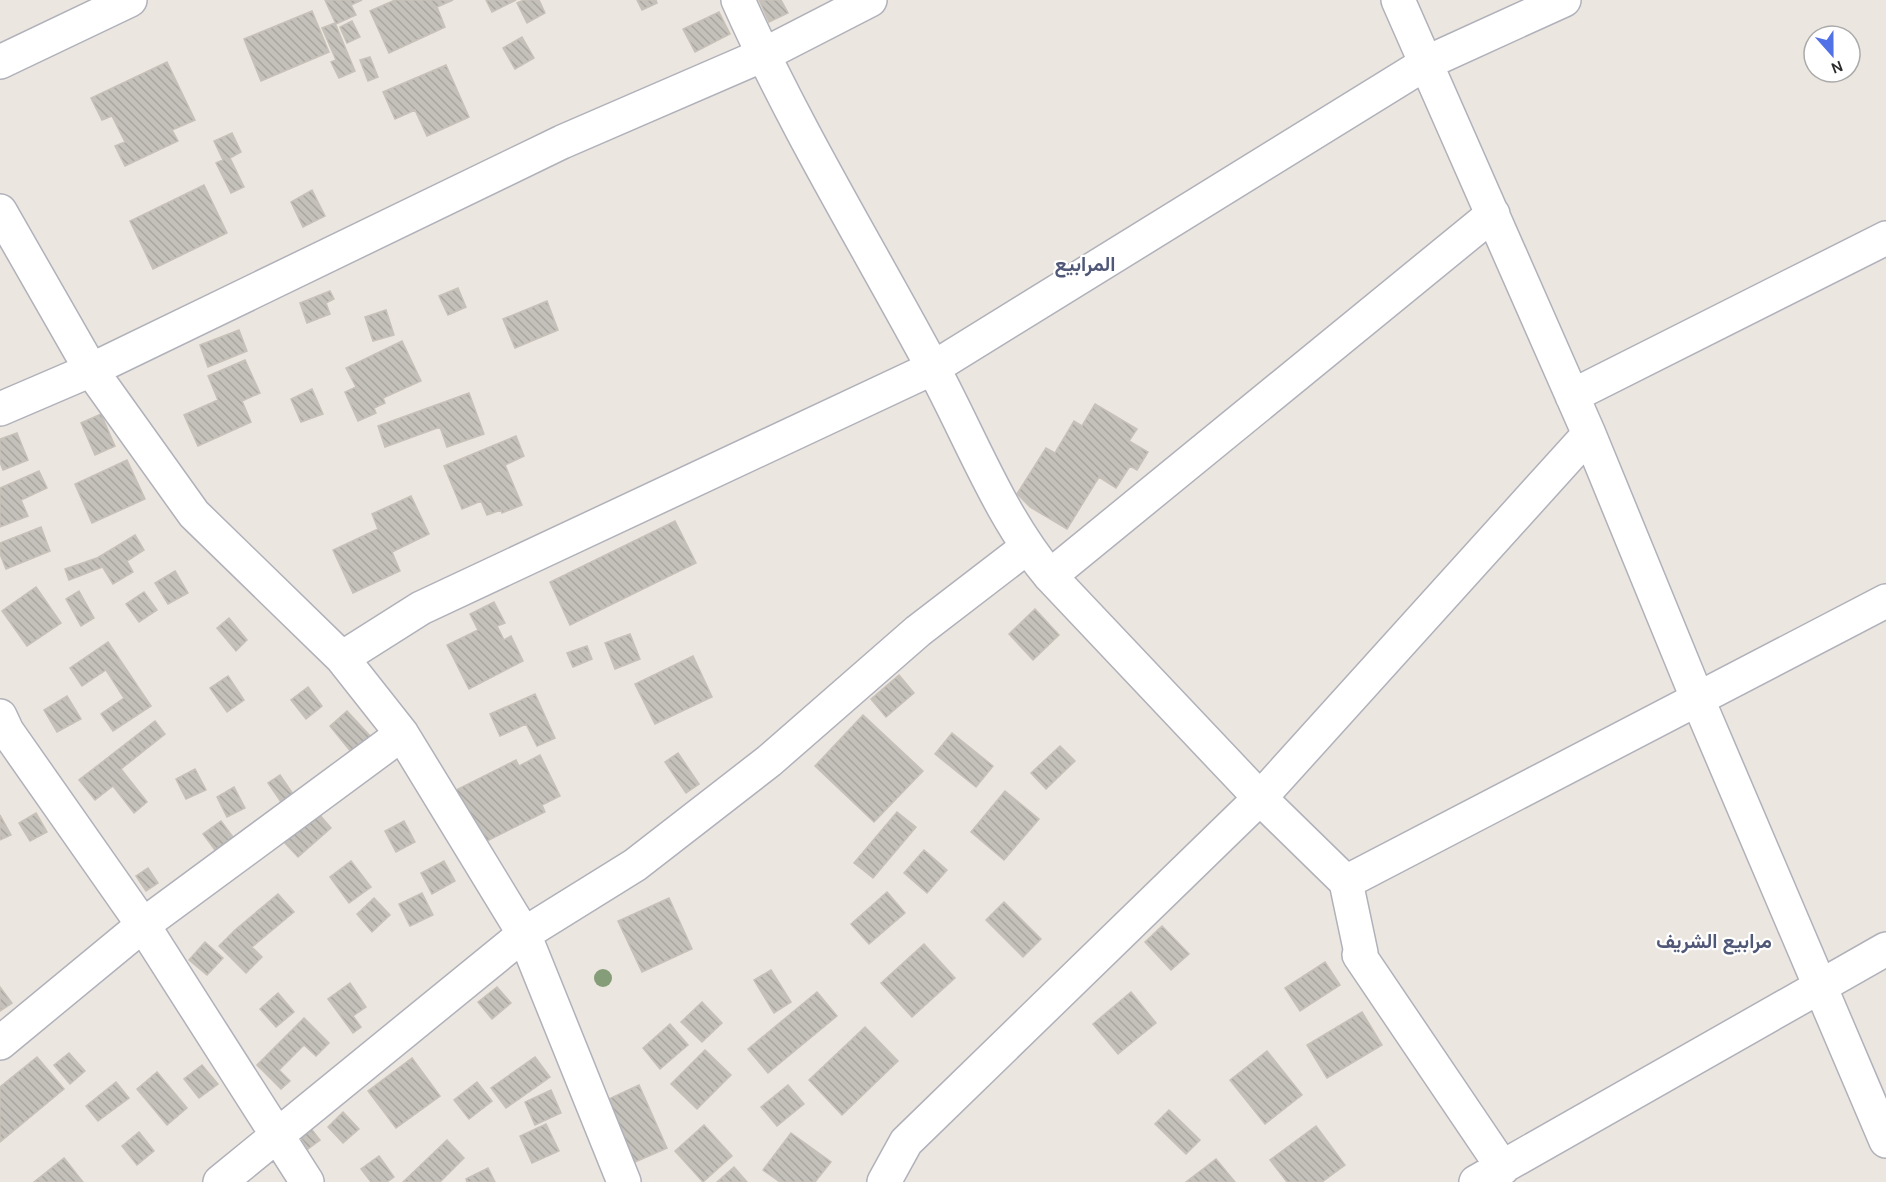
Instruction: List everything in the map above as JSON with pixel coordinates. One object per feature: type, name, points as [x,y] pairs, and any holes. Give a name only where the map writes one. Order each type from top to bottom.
[{"type":"street","points":[[0,62],[130,0]]},
{"type":"street","points":[[738,0],[763,56],[933,368],[1026,548],[1260,798],[1346,882],[1361,953],[1359,955],[1490,1175],[1886,949]]},
{"type":"street","points":[[0,409],[91,370],[562,142],[763,56],[870,0]]},
{"type":"street","points":[[1398,0],[1428,62],[1589,434],[1698,700],[1886,1141]]},
{"type":"street","points":[[342,658],[421,608],[933,368],[1428,62],[1564,0]]},
{"type":"street","points":[[0,211],[91,370],[194,514],[342,658],[402,734],[524,934],[624,1182]]},
{"type":"street","points":[[1050,576],[1493,214]]},
{"type":"street","points":[[1572,396],[1886,238]]},
{"type":"street","points":[[884,1182],[906,1142],[1260,798],[1589,434]]},
{"type":"street","points":[[220,1182],[524,934],[644,858],[769,761],[918,631],[1026,548]]},
{"type":"street","points":[[1346,882],[1886,601]]},
{"type":"street","points":[[2,727],[143,925],[307,1182]]},
{"type":"street","points":[[0,1043],[143,925],[402,734]]},
{"type":"building","points":[[325,0],[362,0],[351,5],[356,15],[336,24]]},
{"type":"building","points":[[395,0],[453,0],[437,7],[445,27],[389,53],[370,11]]},
{"type":"building","points":[[486,0],[516,0],[492,12]]},
{"type":"building","points":[[524,0],[539,0],[545,13],[527,23],[517,3]]},
{"type":"building","points":[[637,0],[656,0],[657,3],[642,10]]},
{"type":"building","points":[[759,0],[781,0],[788,13],[769,22]]},
{"type":"building","points":[[312,11],[329,52],[261,81],[244,39]]},
{"type":"building","points":[[719,12],[730,34],[695,52],[683,29]]},
{"type":"building","points":[[352,21],[360,37],[347,43],[340,27]]},
{"type":"building","points":[[335,23],[355,71],[339,78],[331,62],[336,60],[322,28]]},
{"type":"building","points":[[522,37],[534,58],[515,69],[503,48]]},
{"type":"building","points":[[370,57],[378,77],[368,81],[360,60]]},
{"type":"building","points":[[167,62],[195,120],[172,130],[178,141],[125,166],[115,146],[125,142],[112,116],[102,120],[91,98]]},
{"type":"building","points":[[446,65],[469,117],[427,136],[415,110],[395,119],[383,92]]},
{"type":"building","points":[[232,133],[241,152],[230,158],[244,187],[231,193],[216,163],[223,160],[214,141]]},
{"type":"building","points":[[204,185],[227,233],[153,269],[130,221]]},
{"type":"building","points":[[312,190],[325,216],[303,227],[291,202]]},
{"type":"building","points":[[458,288],[466,307],[448,315],[439,296]]},
{"type":"building","points":[[330,291],[334,299],[326,303],[330,314],[307,323],[300,303]]},
{"type":"building","points":[[547,301],[558,330],[515,348],[503,319]]},
{"type":"building","points":[[386,310],[394,335],[373,341],[365,317]]},
{"type":"building","points":[[239,330],[247,351],[208,367],[200,345]]},
{"type":"building","points":[[402,341],[421,381],[383,398],[385,403],[374,408],[376,413],[358,421],[345,392],[356,387],[346,368]]},
{"type":"building","points":[[245,360],[260,393],[242,401],[251,422],[198,446],[184,415],[218,400],[208,376]]},
{"type":"building","points":[[312,389],[323,414],[301,422],[291,399]]},
{"type":"building","points":[[469,393],[484,434],[447,447],[440,427],[385,447],[378,426]]},
{"type":"building","points":[[1095,404],[1137,429],[1129,441],[1148,452],[1137,470],[1130,466],[1116,488],[1099,477],[1067,529],[1030,507],[1017,494],[1046,448],[1055,453],[1074,421],[1082,426]]},
{"type":"building","points":[[101,414],[115,446],[95,455],[81,423]]},
{"type":"building","points":[[17,433],[28,460],[3,470],[0,462],[0,439]]},
{"type":"building","points":[[516,436],[524,456],[505,465],[522,505],[502,513],[501,510],[487,515],[481,501],[462,509],[444,466]]},
{"type":"building","points":[[127,460],[145,499],[92,523],[75,484]]},
{"type":"building","points":[[39,471],[47,488],[21,500],[28,516],[0,527],[0,488]]},
{"type":"building","points":[[411,496],[429,534],[392,552],[400,571],[353,593],[333,550],[378,529],[372,514]]},
{"type":"building","points":[[675,521],[696,563],[570,625],[550,582]]},
{"type":"building","points":[[41,527],[50,551],[6,569],[0,554],[0,543]]},
{"type":"building","points":[[135,535],[144,550],[127,561],[133,572],[113,584],[97,558]]},
{"type":"building","points":[[97,558],[103,567],[69,580],[65,569]]},
{"type":"building","points":[[175,571],[188,593],[168,604],[155,583]]},
{"type":"building","points":[[36,587],[61,623],[27,646],[2,611]]},
{"type":"building","points":[[79,591],[94,618],[81,626],[66,599]]},
{"type":"building","points":[[144,592],[157,610],[139,622],[126,604]]},
{"type":"building","points":[[494,602],[505,623],[497,626],[504,640],[511,636],[523,661],[469,689],[447,645],[478,630],[470,614]]},
{"type":"building","points":[[1035,609],[1059,635],[1033,660],[1009,634]]},
{"type":"building","points":[[229,618],[247,640],[236,651],[217,628]]},
{"type":"building","points":[[630,634],[640,659],[615,669],[605,643]]},
{"type":"building","points":[[108,642],[151,706],[113,731],[101,714],[124,698],[106,670],[82,686],[70,668]]},
{"type":"building","points":[[587,646],[592,659],[573,667],[567,653]]},
{"type":"building","points":[[693,656],[712,697],[655,724],[635,684]]},
{"type":"building","points":[[899,675],[914,693],[886,717],[871,699]]},
{"type":"building","points":[[228,676],[244,700],[227,712],[210,688]]},
{"type":"building","points":[[308,687],[322,706],[306,719],[291,700]]},
{"type":"building","points":[[535,694],[555,738],[537,746],[526,724],[500,736],[490,714]]},
{"type":"building","points":[[67,696],[81,719],[57,732],[44,710]]},
{"type":"building","points":[[347,711],[374,740],[352,753],[330,726]]},
{"type":"building","points":[[863,715],[923,771],[874,822],[815,766]]},
{"type":"building","points":[[155,721],[165,734],[121,769],[147,802],[134,813],[113,786],[95,800],[79,780]]},
{"type":"building","points":[[952,733],[993,766],[976,787],[935,754]]},
{"type":"building","points":[[1060,746],[1075,761],[1046,789],[1031,773]]},
{"type":"building","points":[[678,753],[699,784],[686,793],[665,762]]},
{"type":"building","points":[[540,755],[560,796],[542,805],[545,812],[481,844],[454,791],[516,760],[519,766]]},
{"type":"building","points":[[195,769],[206,790],[186,799],[176,779]]},
{"type":"building","points":[[280,775],[293,794],[281,802],[268,783]]},
{"type":"building","points":[[234,787],[245,808],[227,817],[217,797]]},
{"type":"building","points":[[1005,791],[1039,819],[1004,860],[971,832]]},
{"type":"building","points":[[897,812],[916,827],[873,878],[854,863]]},
{"type":"building","points":[[36,813],[47,832],[30,841],[19,823]]},
{"type":"building","points":[[318,813],[331,828],[298,857],[284,842]]},
{"type":"building","points":[[0,815],[11,835],[0,840]]},
{"type":"building","points":[[221,821],[233,837],[215,850],[203,834]]},
{"type":"building","points":[[404,821],[415,842],[396,852],[385,831]]},
{"type":"building","points":[[924,850],[947,870],[927,893],[904,873]]},
{"type":"building","points":[[351,861],[371,887],[349,903],[330,877]]},
{"type":"building","points":[[444,861],[455,881],[432,894],[421,873]]},
{"type":"building","points":[[148,868],[158,883],[146,891],[136,876]]},
{"type":"building","points":[[887,892],[905,913],[869,944],[851,924]]},
{"type":"building","points":[[422,893],[433,915],[410,926],[399,904]]},
{"type":"building","points":[[278,894],[294,912],[252,947],[235,930]]},
{"type":"building","points":[[374,898],[390,915],[372,932],[357,914]]},
{"type":"building","points":[[669,898],[692,949],[642,972],[618,921]]},
{"type":"building","points":[[1004,902],[1041,939],[1023,957],[986,920]]},
{"type":"building","points":[[1162,926],[1189,954],[1171,970],[1145,942]]},
{"type":"building","points":[[235,930],[262,957],[246,973],[219,946]]},
{"type":"building","points":[[205,942],[223,958],[207,975],[189,960]]},
{"type":"building","points":[[924,944],[955,978],[912,1017],[881,983]]},
{"type":"building","points":[[1325,962],[1340,985],[1300,1011],[1285,988]]},
{"type":"building","points":[[771,970],[791,1002],[774,1013],[754,980]]},
{"type":"building","points":[[350,983],[366,1007],[353,1016],[361,1027],[353,1033],[328,999]]},
{"type":"building","points":[[0,987],[12,1003],[0,1011]]},
{"type":"building","points":[[497,987],[511,1003],[492,1019],[478,1002]]},
{"type":"building","points":[[817,992],[837,1016],[768,1073],[748,1049]]},
{"type":"building","points":[[1131,992],[1156,1023],[1118,1054],[1093,1024]]},
{"type":"building","points":[[278,993],[294,1012],[276,1027],[260,1009]]},
{"type":"building","points":[[702,1002],[722,1023],[702,1042],[681,1022]]},
{"type":"building","points":[[1362,1012],[1382,1045],[1327,1078],[1307,1045]]},
{"type":"building","points":[[304,1018],[329,1043],[316,1056],[304,1045],[279,1070],[290,1081],[281,1089],[257,1065]]},
{"type":"building","points":[[670,1024],[688,1045],[660,1069],[643,1048]]},
{"type":"building","points":[[865,1027],[898,1061],[842,1115],[809,1080]]},
{"type":"building","points":[[705,1050],[731,1075],[697,1109],[671,1084]]},
{"type":"building","points":[[1267,1051],[1302,1095],[1265,1124],[1230,1080]]},
{"type":"building","points":[[69,1053],[85,1071],[70,1084],[54,1065]]},
{"type":"building","points":[[37,1057],[64,1089],[0,1142],[0,1087]]},
{"type":"building","points":[[535,1057],[550,1077],[506,1108],[491,1088]]},
{"type":"building","points":[[412,1058],[440,1096],[396,1128],[368,1091]]},
{"type":"building","points":[[202,1065],[218,1084],[199,1098],[184,1079]]},
{"type":"building","points":[[157,1072],[187,1108],[167,1125],[137,1089]]},
{"type":"building","points":[[116,1082],[129,1098],[98,1121],[86,1106]]},
{"type":"building","points":[[477,1082],[492,1101],[469,1119],[454,1100]]},
{"type":"building","points":[[639,1085],[667,1148],[628,1165],[600,1103]]},
{"type":"building","points":[[788,1085],[804,1104],[777,1126],[761,1107]]},
{"type":"building","points":[[551,1090],[561,1113],[535,1125],[525,1102]]},
{"type":"building","points":[[1169,1110],[1200,1140],[1186,1154],[1155,1124]]},
{"type":"building","points":[[343,1112],[359,1129],[343,1143],[328,1127]]},
{"type":"building","points":[[546,1124],[559,1151],[532,1163],[520,1136]]},
{"type":"building","points":[[704,1125],[732,1156],[703,1182],[675,1151]]},
{"type":"building","points":[[309,1126],[320,1140],[308,1149],[298,1134]]},
{"type":"building","points":[[1316,1126],[1345,1165],[1322,1182],[1287,1182],[1270,1160]]},
{"type":"building","points":[[139,1132],[154,1151],[137,1165],[122,1146]]},
{"type":"building","points":[[791,1133],[831,1162],[815,1182],[780,1182],[763,1170]]},
{"type":"building","points":[[447,1140],[464,1158],[440,1182],[403,1182]]},
{"type":"building","points":[[379,1156],[394,1177],[387,1182],[371,1182],[361,1169]]},
{"type":"building","points":[[64,1158],[83,1182],[34,1182]]},
{"type":"building","points":[[1216,1159],[1235,1182],[1186,1182]]},
{"type":"building","points":[[734,1167],[747,1182],[717,1182]]},
{"type":"building","points":[[488,1168],[495,1182],[467,1182],[466,1179]]},
{"type":"district","name":"المرابيع","points":[[1085,264]]},
{"type":"district","name":"مرابيع الشريف","points":[[1714,941]]}]
